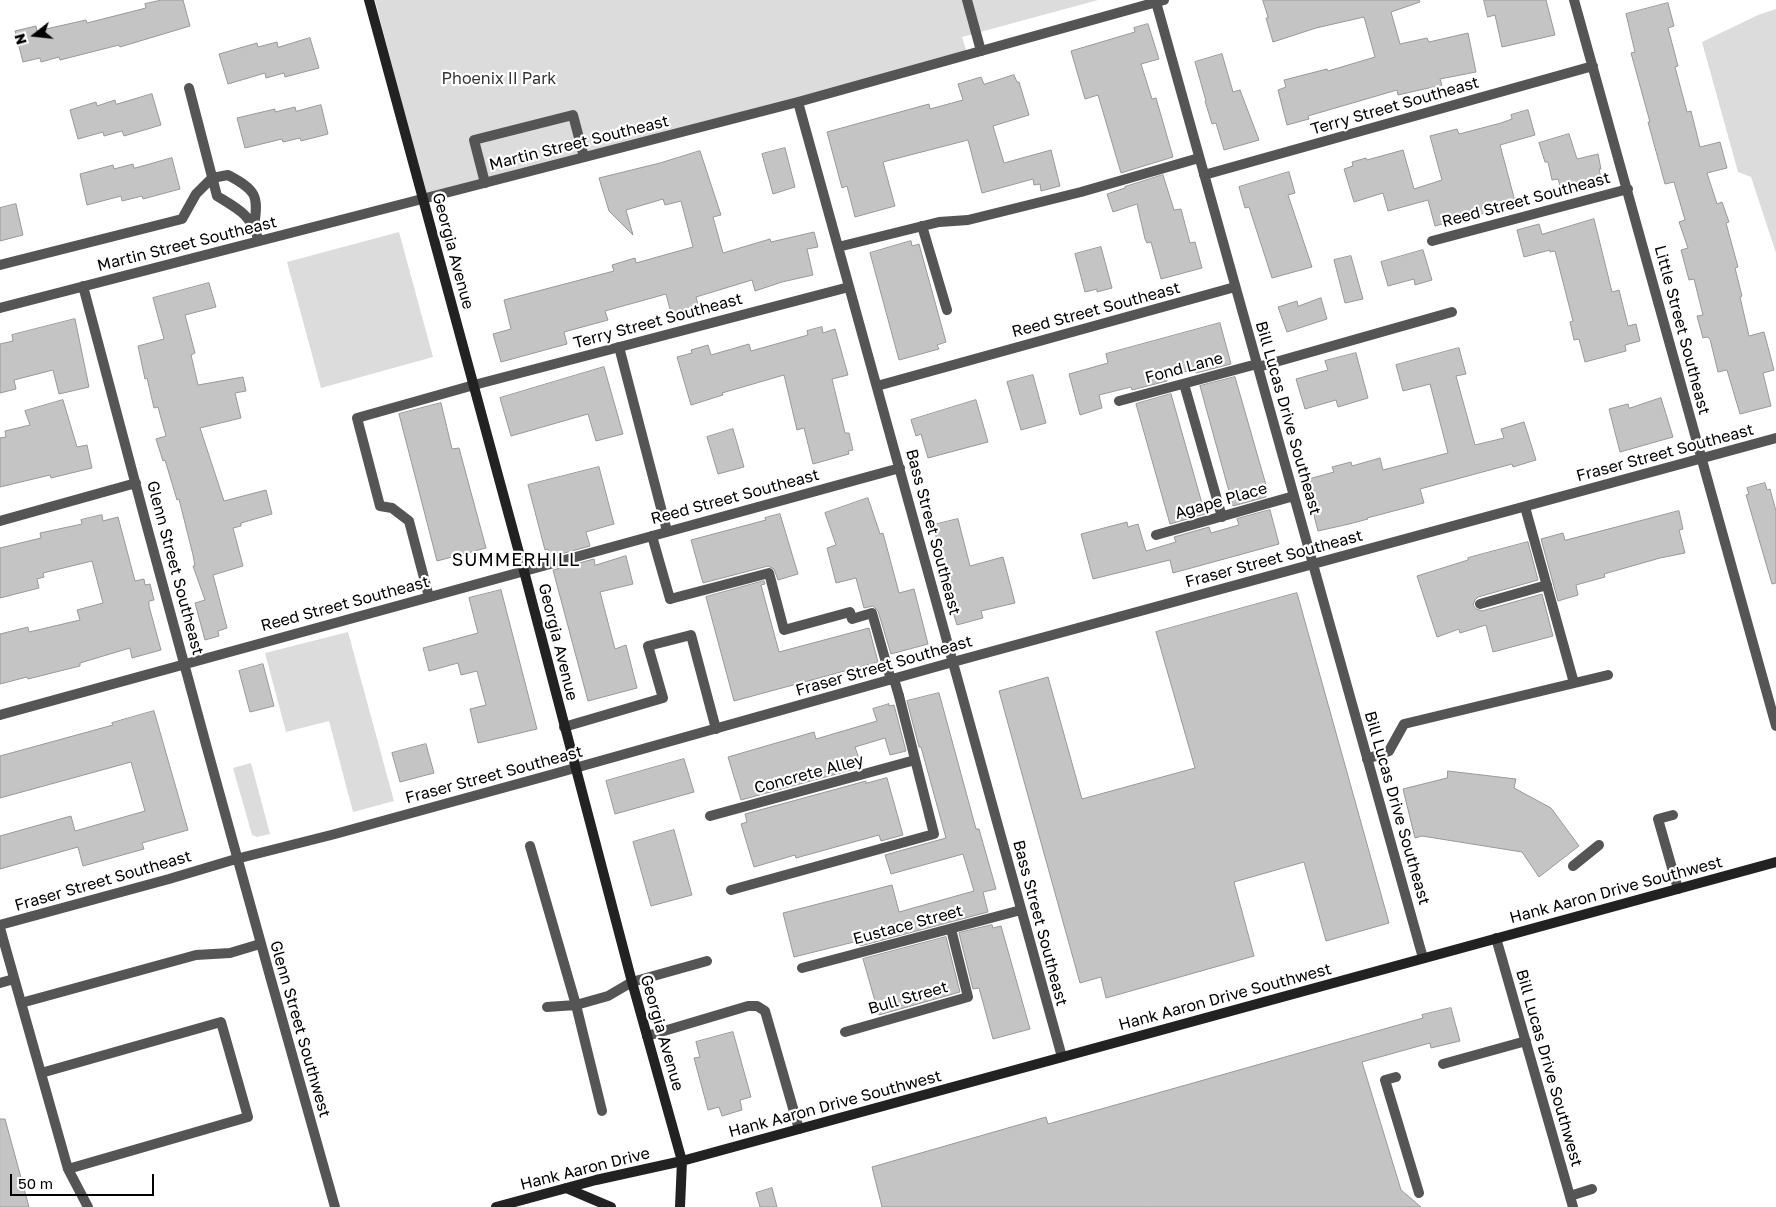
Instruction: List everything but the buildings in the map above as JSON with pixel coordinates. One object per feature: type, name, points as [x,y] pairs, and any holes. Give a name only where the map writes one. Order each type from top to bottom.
[{"type":"main road","name":"Georgia Avenue","points":[[370,0],[524,571],[632,982],[682,1161],[680,1207]]},
{"type":"main road","name":"Hank Aaron Drive Southwest","points":[[682,1161],[1776,862]]},
{"type":"main road","name":"Hank Aaron Drive","points":[[496,1207],[566,1188],[682,1161]]},
{"type":"main road","points":[[566,1188],[612,1207]]},
{"type":"street","points":[[967,0],[981,51]]},
{"type":"street","name":"Little Street Southeast","points":[[1574,0],[1776,726]]},
{"type":"street","name":"Martin Street Southeast","points":[[0,308],[798,102],[1160,1]]},
{"type":"street","name":"Bill Lucas Drive Southeast","points":[[1160,1],[1199,158],[1423,958]]},
{"type":"street","name":"Terry Street Southeast","points":[[1204,175],[1593,66]]},
{"type":"street","points":[[188,88],[217,196],[243,212],[254,226],[259,241]]},
{"type":"street","name":"Bass Street Southeast","points":[[798,102],[1062,1058]]},
{"type":"street","points":[[485,182],[474,140],[573,116],[584,157]]},
{"type":"street","points":[[838,247],[939,222],[968,220],[1081,192],[1199,158]]},
{"type":"street","points":[[0,265],[182,219],[196,194],[212,178],[228,175],[244,184],[252,192],[257,204],[254,226]]},
{"type":"street","name":"Reed Street Southeast","points":[[1432,241],[1628,189]]},
{"type":"street","points":[[922,226],[947,310]]},
{"type":"street","name":"Glenn Street Southeast","points":[[83,286],[236,859]]},
{"type":"street","name":"Terry Street Southeast","points":[[429,597],[409,521],[392,508],[380,506],[357,418],[474,385],[849,287]]},
{"type":"street","name":"Reed Street Southeast","points":[[877,386],[1235,287]]},
{"type":"street","points":[[1257,365],[1452,312]]},
{"type":"street","points":[[618,347],[668,532]]},
{"type":"street","name":"Fond Lane","points":[[1119,401],[1257,365]]},
{"type":"street","points":[[1184,384],[1222,516]]},
{"type":"street","name":"Fraser Street Southeast","points":[[0,926],[236,859],[334,834],[953,662],[1776,438]]},
{"type":"street","name":"Reed Street Southeast","points":[[0,715],[900,468]]},
{"type":"street","points":[[0,521],[136,483]]},
{"type":"street","name":"Agape Place","points":[[1156,535],[1294,496]]},
{"type":"street","points":[[1525,507],[1574,683]]},
{"type":"street","points":[[652,536],[670,599],[768,573],[784,630],[850,612],[852,619],[872,613],[899,696],[934,834],[731,890]]},
{"type":"street","points":[[1480,604],[1547,585]]},
{"type":"street","points":[[564,727],[663,698],[648,646],[691,635],[716,729]]},
{"type":"street","points":[[1367,759],[1389,752],[1404,724],[1608,674]]},
{"type":"street","name":"Concrete Alley","points":[[710,816],[916,760]]},
{"type":"street","points":[[1673,815],[1658,819],[1678,889]]},
{"type":"street","points":[[1573,866],[1599,844]]},
{"type":"street","points":[[530,846],[576,1005],[602,1112]]},
{"type":"street","name":"Glenn Street Southwest","points":[[236,859],[335,1207]]},
{"type":"street","name":"Eustace Street","points":[[802,968],[1021,910]]},
{"type":"street","points":[[0,926],[68,1169],[88,1207]]},
{"type":"street","name":"Bull Street","points":[[845,1032],[968,997],[951,929]]},
{"type":"street","name":"Bill Lucas Drive Southwest","points":[[1496,938],[1573,1207]]},
{"type":"street","points":[[21,1003],[196,955],[230,952],[260,944]]},
{"type":"street","points":[[547,1007],[576,1005],[608,996],[632,982],[707,961]]},
{"type":"street","points":[[0,983],[14,979]]},
{"type":"street","points":[[647,1036],[748,1006],[757,1006],[765,1011],[799,1129]]},
{"type":"street","points":[[41,1073],[221,1022],[248,1118],[68,1169]]},
{"type":"street","points":[[1443,1064],[1526,1041]]},
{"type":"street","points":[[1396,1077],[1385,1080],[1419,1193]]},
{"type":"street","points":[[1570,1196],[1592,1189]]},
{"type":"green space","name":"Phoenix II Park","points":[[375,0],[1098,0],[962,37],[967,53],[427,200]]},
{"type":"green space","points":[[1776,9],[1776,253],[1751,177],[1738,172],[1702,42],[1758,15]]},
{"type":"green space","points":[[399,232],[433,357],[321,388],[287,262]]},
{"type":"green space","points":[[348,632],[394,801],[353,812],[329,721],[286,732],[265,653]]},
{"type":"green space","points":[[251,763],[270,834],[257,837],[252,835],[233,768]]},
{"type":"district","name":"SUMMERHILL","points":[[516,560]]}]
